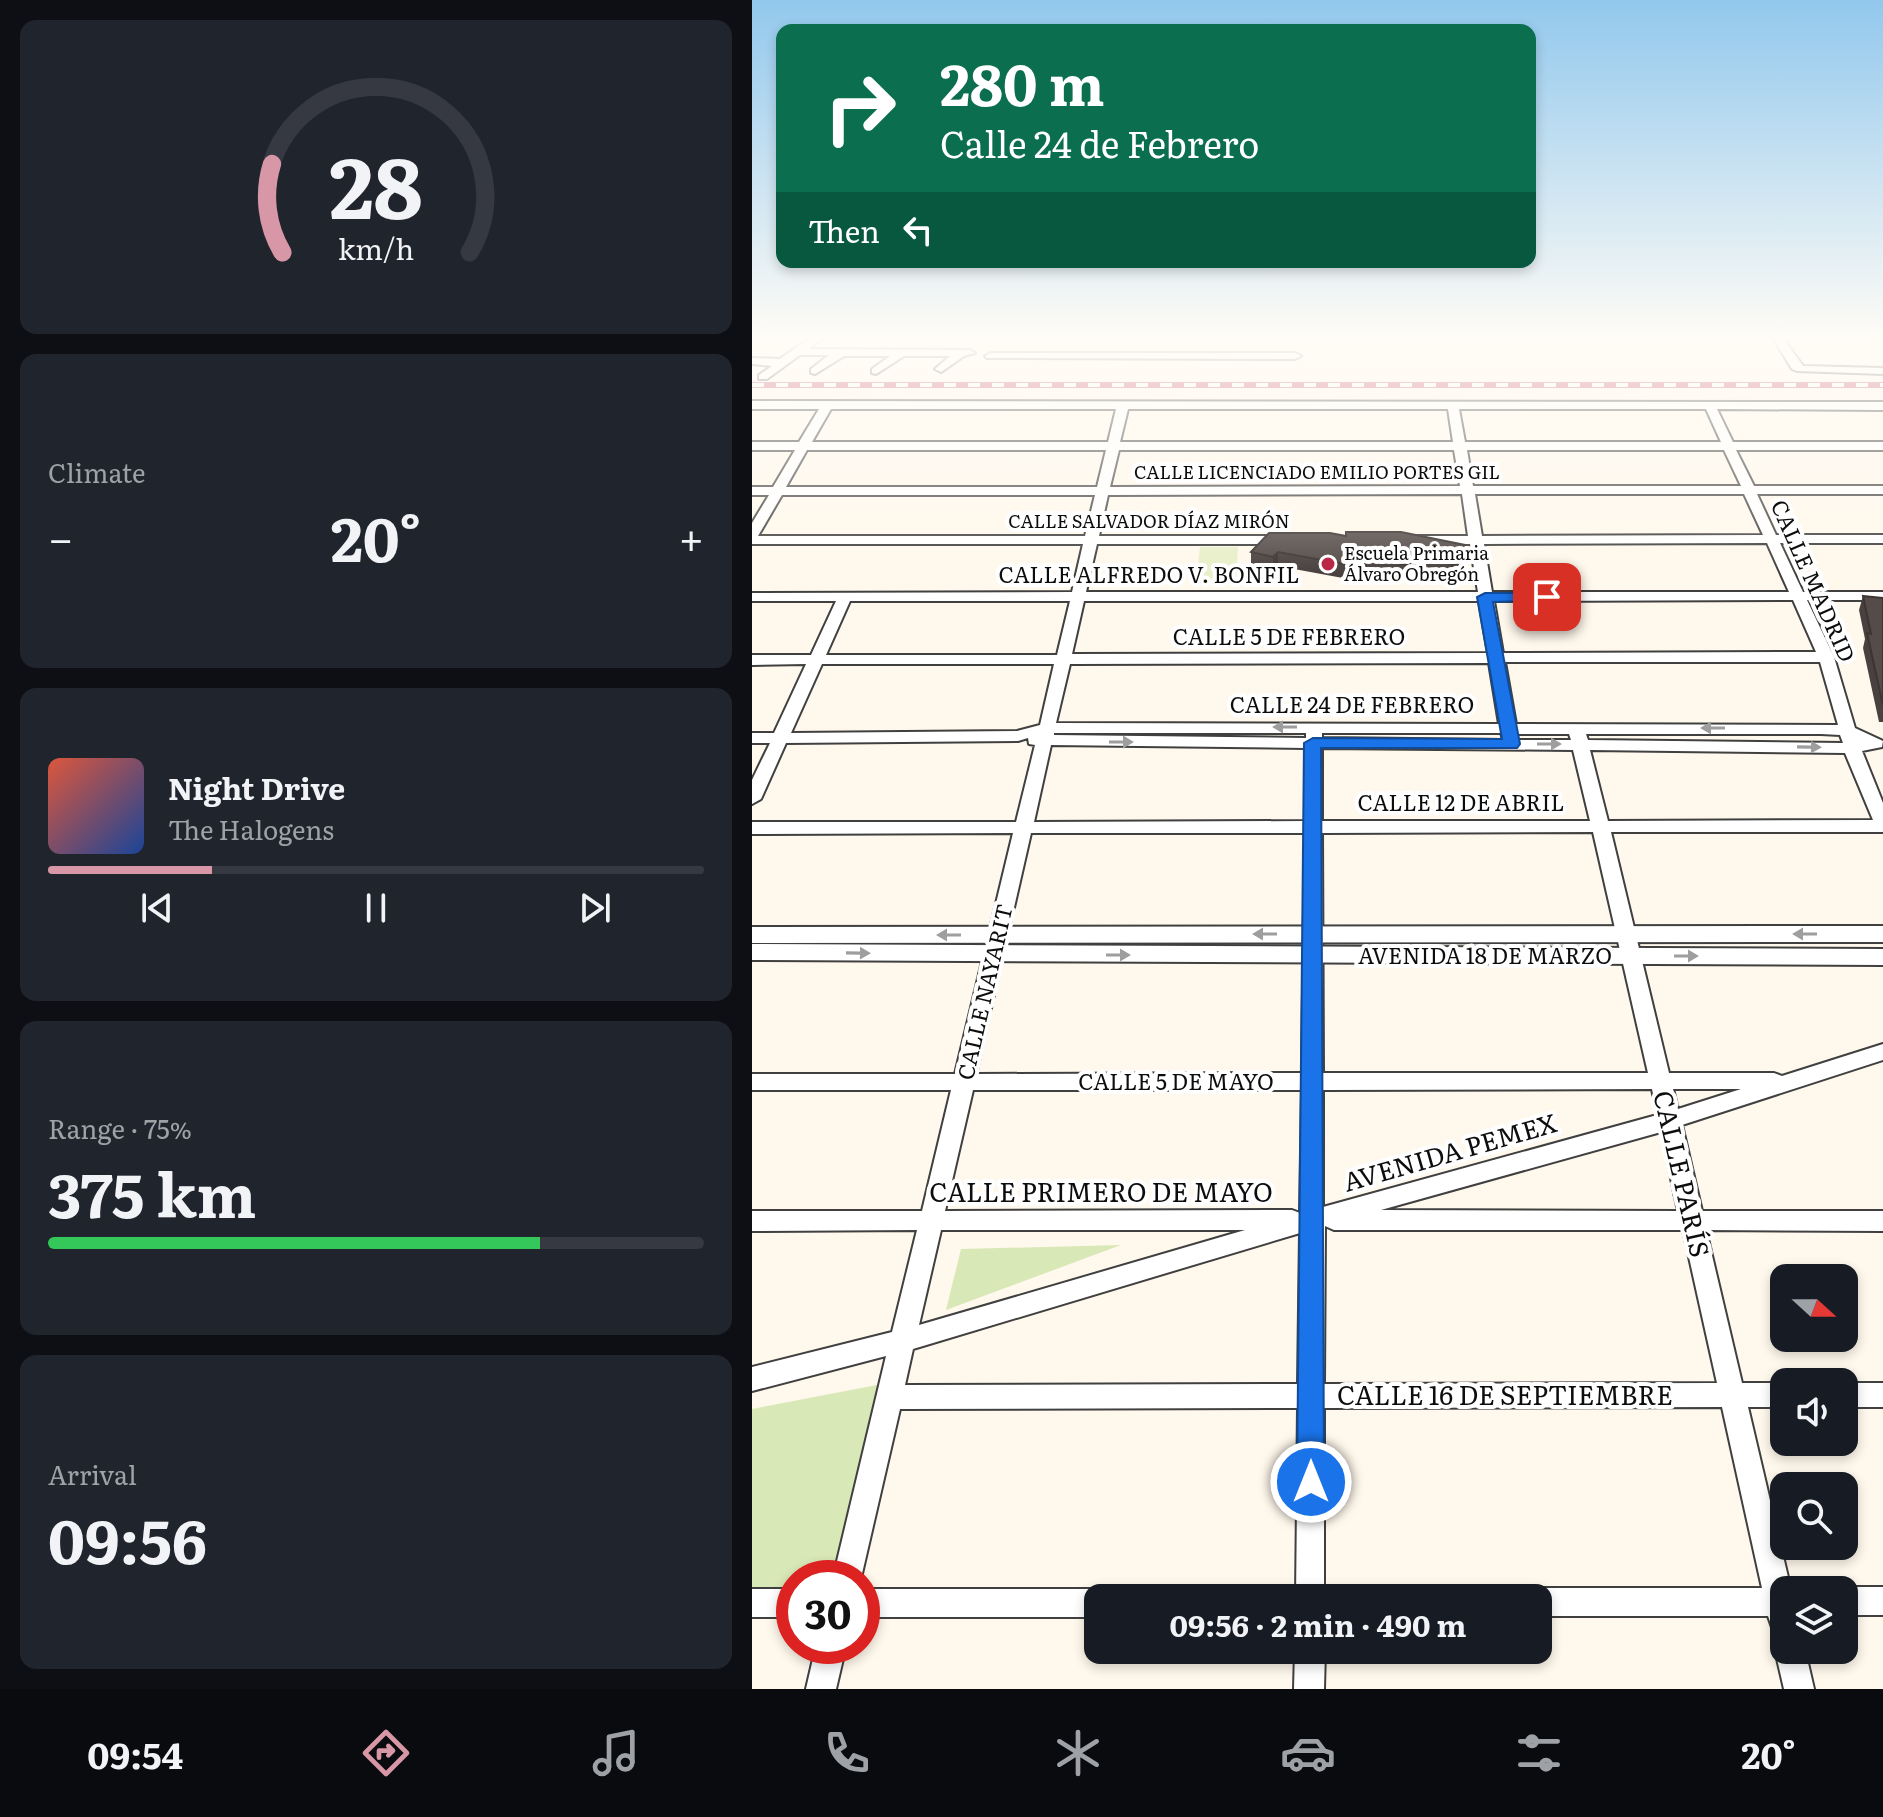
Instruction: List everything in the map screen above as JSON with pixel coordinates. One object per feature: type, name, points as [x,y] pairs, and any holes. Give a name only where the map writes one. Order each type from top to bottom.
[{"type":"street","points":[[752,537],[820,417]]},
{"type":"street","name":"CALLE NAYARIT","points":[[851,1560],[1120,417]]},
{"type":"street","points":[[1455,417],[1511,744]]},
{"type":"street","name":"CALLE MADRID","points":[[1715,417],[1826,657],[1856,761],[1883,824]]},
{"type":"street","points":[[752,446],[1883,446]]},
{"type":"street","name":"CALLE LICENCIADO EMILIO PORTES GIL","points":[[752,491],[1883,490]]},
{"type":"street","name":"CALLE SALVADOR DÍAZ MIRÓN","points":[[752,537],[1307,540]]},
{"type":"street","points":[[1399,540],[1883,539]]},
{"type":"street","name":"CALLE ALFREDO V. BONFIL","points":[[752,597],[1883,596]]},
{"type":"street","points":[[752,799],[845,597]]},
{"type":"street","name":"CALLE 5 DE FEBRERO","points":[[752,660],[1826,657]]},
{"type":"street","name":"CALLE 24 DE FEBRERO","points":[[752,738],[1313,735],[1509,727],[1578,736],[1879,743]]},
{"type":"street","points":[[1310,1584],[1313,735]]},
{"type":"street","name":"CALLE 24 DE FEBRERO","points":[[1313,735],[1511,744],[1578,736]]},
{"type":"street","name":"CALLE PARÍS","points":[[1578,736],[1774,1576]]},
{"type":"street","name":"CALLE 12 DE ABRIL","points":[[752,828],[1883,824]]},
{"type":"street","name":"AVENIDA 18 DE MARZO","points":[[752,952],[996,945],[1628,945],[1883,934]]},
{"type":"street","name":"AVENIDA 18 DE MARZO","points":[[752,935],[996,945]]},
{"type":"street","name":"AVENIDA 18 DE MARZO","points":[[1628,945],[1883,957]]},
{"type":"street","name":"AVENIDA PEMEX","points":[[752,1379],[903,1341],[1312,1220],[1668,1121],[1883,1052]]},
{"type":"street","name":"CALLE 5 DE MAYO","points":[[752,1082],[1793,1081]]},
{"type":"street","name":"CALLE PRIMERO DE MAYO","points":[[752,1221],[1883,1221]]},
{"type":"street","name":"CALLE 16 DE SEPTIEMBRE","points":[[890,1397],[1770,1395]]},
{"type":"street","points":[[1858,1395],[1883,1395]]},
{"type":"street","points":[[1858,1601],[1883,1601]]},
{"type":"street","points":[[1552,1602],[1770,1609]]},
{"type":"street","points":[[752,1603],[776,1603]]},
{"type":"street","points":[[880,1603],[1084,1603]]},
{"type":"street","points":[[821,1689],[827,1664]]},
{"type":"street","points":[[1309,1689],[1310,1664]]},
{"type":"street","points":[[1793,1664],[1799,1689]]},
{"type":"green space","points":[[1200,547],[1238,547],[1236,582],[1196,583]]},
{"type":"green space","points":[[1121,1245],[946,1310],[961,1249]]},
{"type":"green space","points":[[882,1384],[842,1560],[776,1560],[776,1591],[752,1591],[752,1409]]},
{"type":"building","points":[[1346,532],[1401,532],[1465,545],[1451,564],[1412,556],[1405,565],[1367,557],[1360,567],[1278,552],[1273,557],[1251,552],[1269,533],[1346,536]]},
{"type":"building","points":[[1863,596],[1883,598],[1883,705],[1867,633],[1871,634]]},
{"type":"place","name":"Escuela Primaria Álvaro Obregón","points":[[1328,564]]},
{"type":"route","points":[[1311,1482],[1313,743],[1511,744],[1485,597],[1547,597]]}]
